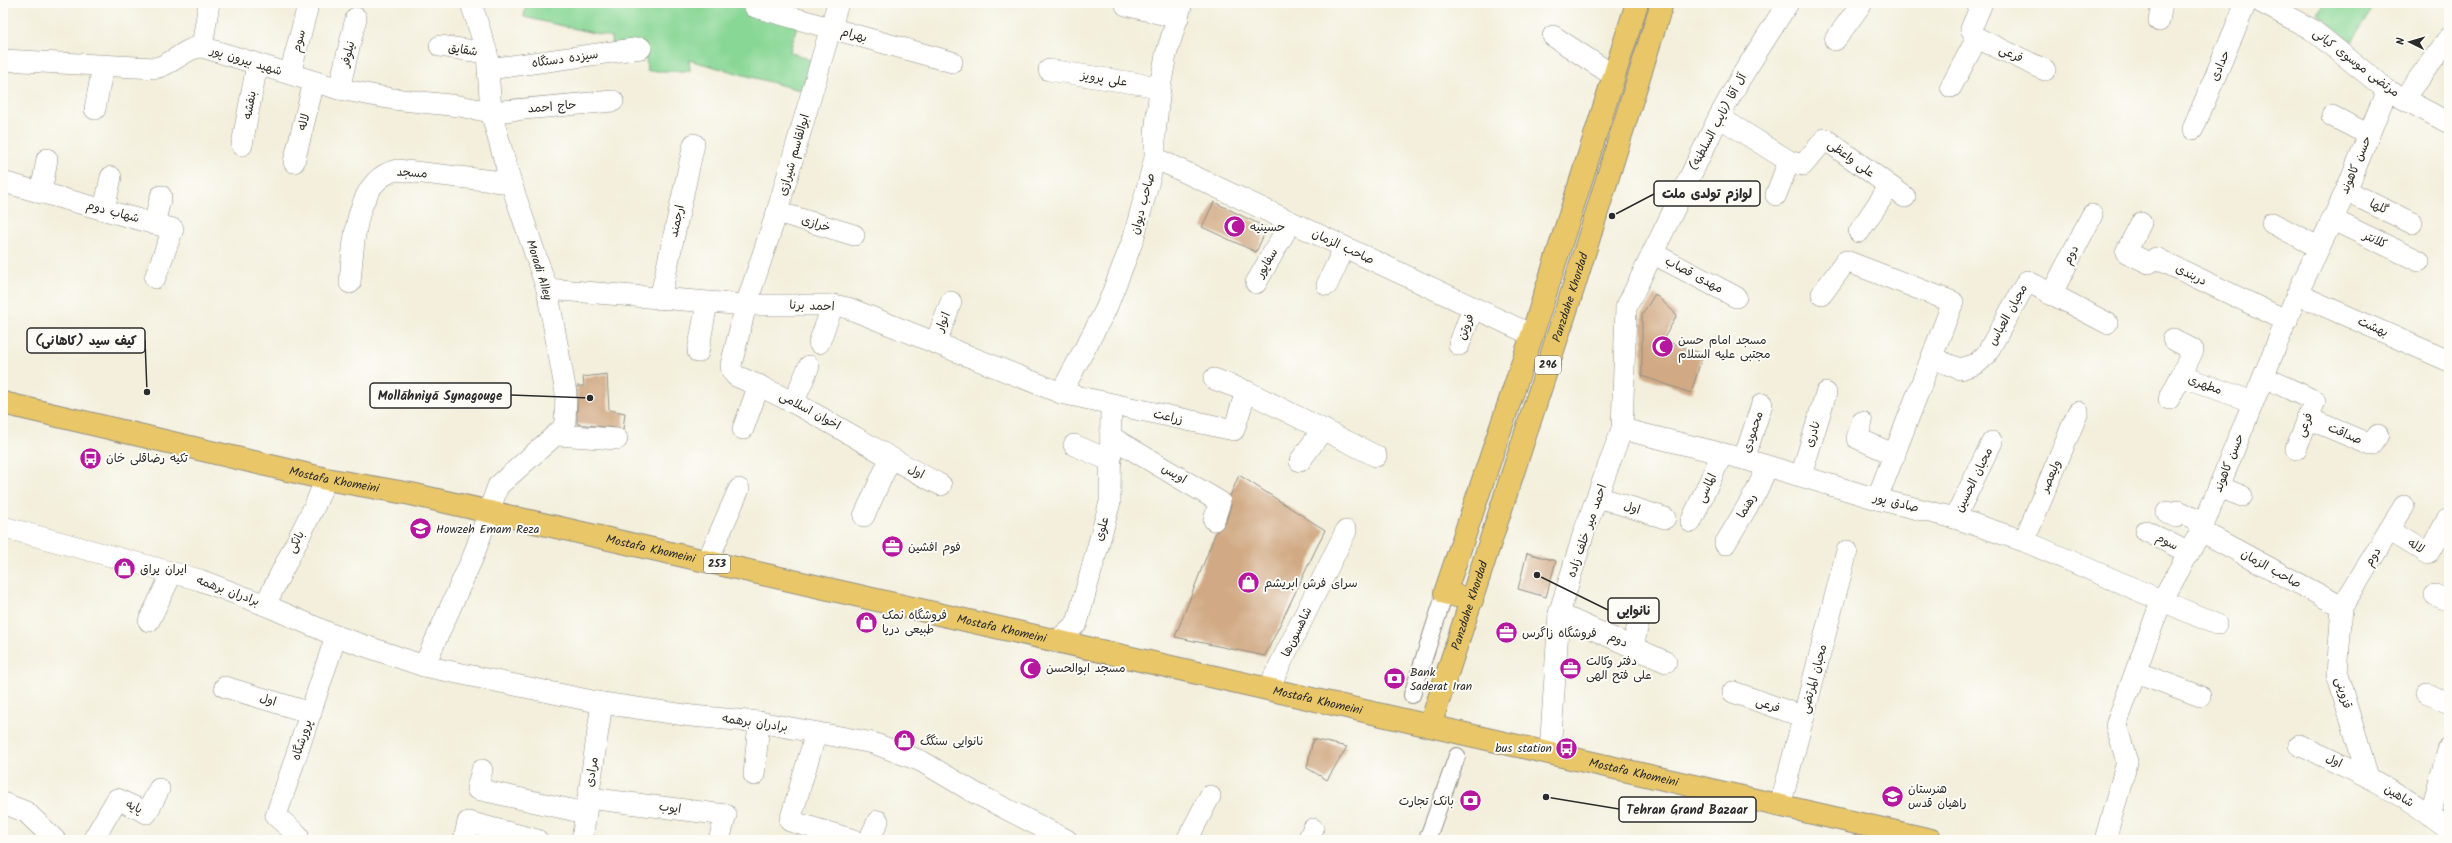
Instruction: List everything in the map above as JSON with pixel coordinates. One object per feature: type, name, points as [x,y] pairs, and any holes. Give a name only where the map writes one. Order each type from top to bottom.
[{"type":"main road","name":"Panzdahe Khordad","points":[[1445,593],[1532,335],[1637,3]]},
{"type":"main road","name":"Panzdahe Khordad","points":[[1430,726],[1622,133],[1662,3]]},
{"type":"main road","points":[[1598,126],[1600,133],[1609,140],[1616,138],[1622,133]]},
{"type":"main road","name":"Mostafa Khomeini","points":[[3,403],[326,479],[411,494],[1930,840]]},
{"type":"main road","points":[[1445,593],[1472,600]]},
{"type":"street","points":[[202,47],[209,3]]},
{"type":"street","name":"Moradi Alley","points":[[470,3],[488,61],[491,112],[511,183],[547,289],[566,393],[565,423],[557,435],[498,486],[489,512]]},
{"type":"street","name":"ابوالقاسم شیرازی","points":[[746,305],[777,212],[838,3]]},
{"type":"street","name":"آل آقا (نایب السلطنه)","points":[[1622,429],[1626,308],[1740,77],[1788,3]]},
{"type":"street","points":[[1835,40],[1862,3]]},
{"type":"street","points":[[1951,87],[1976,38],[1971,29],[1982,3]]},
{"type":"street","name":"حدادی","points":[[2193,129],[2246,3]]},
{"type":"street","name":"مرتضی موسوی کیانی","points":[[2262,3],[2311,29],[2395,94],[2449,123]]},
{"type":"street","points":[[1126,5],[1180,10]]},
{"type":"street","name":"بهرام","points":[[755,7],[952,62]]},
{"type":"street","name":"سوم","points":[[290,74],[307,9]]},
{"type":"street","name":"صاحب دیوان","points":[[1061,393],[1106,309],[1133,240],[1155,158],[1155,134],[1160,87],[1180,10]]},
{"type":"street","name":"نیلوفر","points":[[339,89],[356,18]]},
{"type":"street","points":[[1553,36],[1614,76]]},
{"type":"street","name":"فرعی","points":[[1976,38],[2045,70]]},
{"type":"street","name":"حسن کاهوند","points":[[2105,840],[2127,762],[2116,725],[2161,602],[2203,528],[2286,320],[2331,219],[2346,191],[2369,134],[2395,94],[2449,38]]},
{"type":"street","name":"شقایق","points":[[440,46],[488,61]]},
{"type":"street","name":"شهید بیرون پور","points":[[3,60],[156,68],[169,64],[192,49],[202,47],[339,89],[376,97],[459,106],[491,112]]},
{"type":"street","name":"سیزده دستگاه","points":[[488,61],[641,48]]},
{"type":"street","name":"بنفشه","points":[[242,145],[257,65]]},
{"type":"street","points":[[95,109],[103,66]]},
{"type":"street","name":"علی پرویز","points":[[1049,70],[1160,87]]},
{"type":"street","name":"لاله","points":[[294,162],[314,82]]},
{"type":"street","name":"حاج احمد","points":[[491,112],[613,101]]},
{"type":"street","points":[[2332,116],[2369,134]]},
{"type":"street","name":"علی واعظی","points":[[1719,117],[1789,160],[1803,165],[1825,139],[1897,192],[1859,232]]},
{"type":"street","name":"ارجمند","points":[[660,299],[694,144]]},
{"type":"street","name":"صاحب الزمان","points":[[1155,158],[1290,223],[1532,335]]},
{"type":"street","points":[[41,192],[47,159]]},
{"type":"street","points":[[1776,194],[1789,160]]},
{"type":"street","name":"مسجد","points":[[350,284],[358,219],[375,181],[386,172],[397,170],[511,183]]},
{"type":"street","points":[[104,210],[111,177]]},
{"type":"street","name":"شهاب دوم","points":[[3,182],[170,228]]},
{"type":"street","name":"گلها","points":[[2346,191],[2412,223]]},
{"type":"street","points":[[155,278],[170,228],[161,196]]},
{"type":"street","name":"خرازی","points":[[777,212],[854,235]]},
{"type":"street","name":"دوم","points":[[2051,295],[2092,215]]},
{"type":"street","name":"کلانتر","points":[[2331,219],[2419,261]]},
{"type":"street","name":"سفاپور","points":[[1256,283],[1290,223]]},
{"type":"street","name":"دربندی","points":[[2141,223],[2126,252],[2149,262],[2156,258],[2286,320]]},
{"type":"street","points":[[2272,223],[2318,247]]},
{"type":"street","points":[[1328,285],[1344,248]]},
{"type":"street","name":"مهدی قصاب","points":[[1652,253],[1736,298]]},
{"type":"street","points":[[1822,294],[1846,261],[1953,302],[1877,499]]},
{"type":"street","name":"محبان العباس","points":[[1932,358],[1960,369],[1976,364],[1986,355],[2027,281],[2051,295],[2107,323]]},
{"type":"street","name":"احمد برنا","points":[[547,289],[707,303],[746,305],[833,305],[848,308],[1061,393]]},
{"type":"street","name":"بهشت","points":[[2297,294],[2449,361]]},
{"type":"street","name":"انوار","points":[[936,342],[951,302]]},
{"type":"street","points":[[698,352],[707,303]]},
{"type":"street","name":"اخوان اسلامی","points":[[746,305],[732,365],[732,371],[736,376],[794,401],[849,432],[890,459]]},
{"type":"street","points":[[819,343],[833,305]]},
{"type":"street","name":"فروتن","points":[[1459,345],[1473,308]]},
{"type":"street","points":[[2173,339],[2193,350],[2180,376]]},
{"type":"street","points":[[794,401],[809,366]]},
{"type":"street","name":"مطهری","points":[[2169,399],[2180,376],[2253,402]]},
{"type":"street","points":[[2264,376],[2311,409]]},
{"type":"street","points":[[1214,379],[1246,391],[1376,456]]},
{"type":"street","points":[[743,429],[759,385]]},
{"type":"street","name":"زراعت","points":[[1061,393],[1111,405],[1234,430],[1246,391]]},
{"type":"street","name":"نادری","points":[[1801,476],[1826,393]]},
{"type":"street","name":"محمودی","points":[[1744,459],[1762,404]]},
{"type":"street","name":"علوی","points":[[1056,642],[1077,623],[1110,502],[1111,405]]},
{"type":"street","name":"فرعی","points":[[2296,449],[2311,409]]},
{"type":"street","name":"صداقت","points":[[2311,409],[2371,445],[2378,435]]},
{"type":"street","name":"ولیعصر","points":[[2024,541],[2078,412]]},
{"type":"street","points":[[1862,422],[1856,438],[1895,455]]},
{"type":"street","points":[[1300,461],[1323,429]]},
{"type":"street","name":"صادق پور","points":[[1622,429],[1744,459],[1877,499],[1956,518],[2024,541],[2161,602]]},
{"type":"street","name":"احمد میر خلف زاده","points":[[1550,754],[1559,614],[1584,532],[1622,429]]},
{"type":"street","points":[[557,435],[617,439]]},
{"type":"street","name":"اویس","points":[[1111,437],[1220,502],[1214,520]]},
{"type":"street","name":"محبان الحسین","points":[[1956,518],[1992,442]]},
{"type":"street","points":[[1074,445],[1111,460]]},
{"type":"street","name":"الماسی","points":[[1691,522],[1722,454]]},
{"type":"street","points":[[864,516],[890,459]]},
{"type":"street","name":"اول","points":[[890,459],[941,484]]},
{"type":"street","name":"رهنما","points":[[1724,544],[1756,492],[1767,467]]},
{"type":"street","name":"بانکی","points":[[265,605],[326,479]]},
{"type":"street","points":[[2219,487],[2242,496]]},
{"type":"street","points":[[707,562],[740,489]]},
{"type":"street","name":"اول","points":[[1598,497],[1665,518]]},
{"type":"street","name":"دوم","points":[[2342,607],[2404,506]]},
{"type":"street","name":"صاحب الزمان","points":[[2167,512],[2176,517],[2179,511],[2203,528],[2342,607]]},
{"type":"street","points":[[424,666],[473,557],[489,512]]},
{"type":"street","name":"لاله","points":[[2389,530],[2428,554],[2447,520],[2449,521]]},
{"type":"street","name":"برادران برهمه","points":[[3,527],[200,580],[265,605],[336,636],[424,666],[602,703],[692,716],[759,722],[873,742],[921,761],[1059,838]]},
{"type":"street","name":"شاهسون‌ها","points":[[1268,689],[1346,531]]},
{"type":"street","name":"سوم","points":[[2146,531],[2189,553]]},
{"type":"street","name":"محبان المرتضی","points":[[1780,806],[1847,551]]},
{"type":"street","points":[[149,621],[172,573]]},
{"type":"street","points":[[1412,695],[1445,593]]},
{"type":"street","points":[[2161,602],[2216,624]]},
{"type":"street","name":"قزوینی","points":[[2342,607],[2337,674],[2368,777]]},
{"type":"street","name":"دوم","points":[[1633,647],[1641,610]]},
{"type":"street","name":"دوم","points":[[1559,614],[1666,662]]},
{"type":"street","name":"پرورشگاه","points":[[298,835],[276,816],[336,636]]},
{"type":"street","points":[[2136,672],[2200,696]]},
{"type":"street","name":"اول","points":[[226,687],[311,713]]},
{"type":"street","name":"فرعی","points":[[1732,692],[1804,718]]},
{"type":"street","points":[[2426,693],[2449,703]]},
{"type":"street","name":"مرادی","points":[[582,840],[602,703]]},
{"type":"street","points":[[754,775],[759,722]]},
{"type":"street","points":[[816,733],[790,821],[854,840]]},
{"type":"street","name":"اول","points":[[2299,745],[2368,777]]},
{"type":"street","name":"شاهین","points":[[2368,777],[2441,822],[2449,747]]},
{"type":"street","points":[[1427,840],[1457,756]]},
{"type":"street","points":[[482,770],[477,789],[587,806]]},
{"type":"street","name":"پایه","points":[[93,840],[117,799],[147,812],[159,788]]},
{"type":"street","points":[[1187,840],[1210,796]]},
{"type":"street","points":[[3,803],[26,812],[54,840]]},
{"type":"street","name":"ایوب","points":[[587,806],[726,815],[719,840]]},
{"type":"street","points":[[869,840],[878,821]]},
{"type":"street","points":[[464,840],[468,822],[537,840]]},
{"type":"green space","points":[[526,3],[752,3],[797,25],[790,52],[813,61],[803,91],[689,60],[690,71],[647,71],[645,44],[612,49],[611,37],[524,17]]},
{"type":"green space","points":[[2325,3],[2376,3],[2352,42],[2317,13]]},
{"type":"building","name":"حسینیه","points":[[1214,202],[1267,228],[1256,252],[1202,227]]},
{"type":"building","name":"مسجد امام حسن مجتبی علیه السلام","points":[[1655,294],[1677,315],[1663,340],[1703,354],[1691,393],[1642,376],[1642,315]]},
{"type":"building","points":[[607,374],[609,410],[625,413],[623,429],[577,424],[577,386],[584,386],[583,377]]},
{"type":"building","name":"سرای فرش ابریشم","points":[[1239,475],[1325,530],[1265,656],[1175,637],[1216,532],[1225,524],[1231,505],[1230,496]]},
{"type":"building","points":[[1527,553],[1556,561],[1546,597],[1518,589]]},
{"type":"building","points":[[1313,739],[1347,747],[1327,780],[1307,768]]},
{"type":"place","name":"لوازم تولدی ملت","points":[[1612,216]]},
{"type":"place","name":"حسینیه","points":[[1235,227]]},
{"type":"place","name":"مسجد امام حسن مجتبی علیه السلام","points":[[1663,347]]},
{"type":"place","name":"کیف سید (کاهانی)","points":[[147,392]]},
{"type":"place","name":"Mollāhniyā Synagouge","points":[[590,398]]},
{"type":"place","name":"تکیه رضاقلی خان","points":[[91,458]]},
{"type":"place","name":"Howzeh Emam Reza","points":[[420,529]]},
{"type":"place","name":"فوم افشین","points":[[892,547]]},
{"type":"place","name":"ایران یراق","points":[[125,569]]},
{"type":"place","name":"نانوایی","points":[[1537,575]]},
{"type":"place","name":"سرای فرش ابریشم","points":[[1248,583]]},
{"type":"place","name":"فروشگاه نمک طبیعی دریا","points":[[867,622]]},
{"type":"place","name":"فروشگاه زاگرس","points":[[1506,633]]},
{"type":"place","name":"مسجد ابوالحسن","points":[[1030,668]]},
{"type":"place","name":"دفتر وکالت علی فتح الهی","points":[[1571,668]]},
{"type":"place","name":"Bank Saderat Iran","points":[[1395,679]]},
{"type":"place","name":"نانوایی سنگگ","points":[[904,741]]},
{"type":"place","name":"bus station","points":[[1567,748]]},
{"type":"place","name":"هنرستان راهیان قدس","points":[[1892,796]]},
{"type":"place","name":"Tehran Grand Bazaar","points":[[1546,797]]},
{"type":"place","name":"بانک تجارت","points":[[1470,801]]}]
